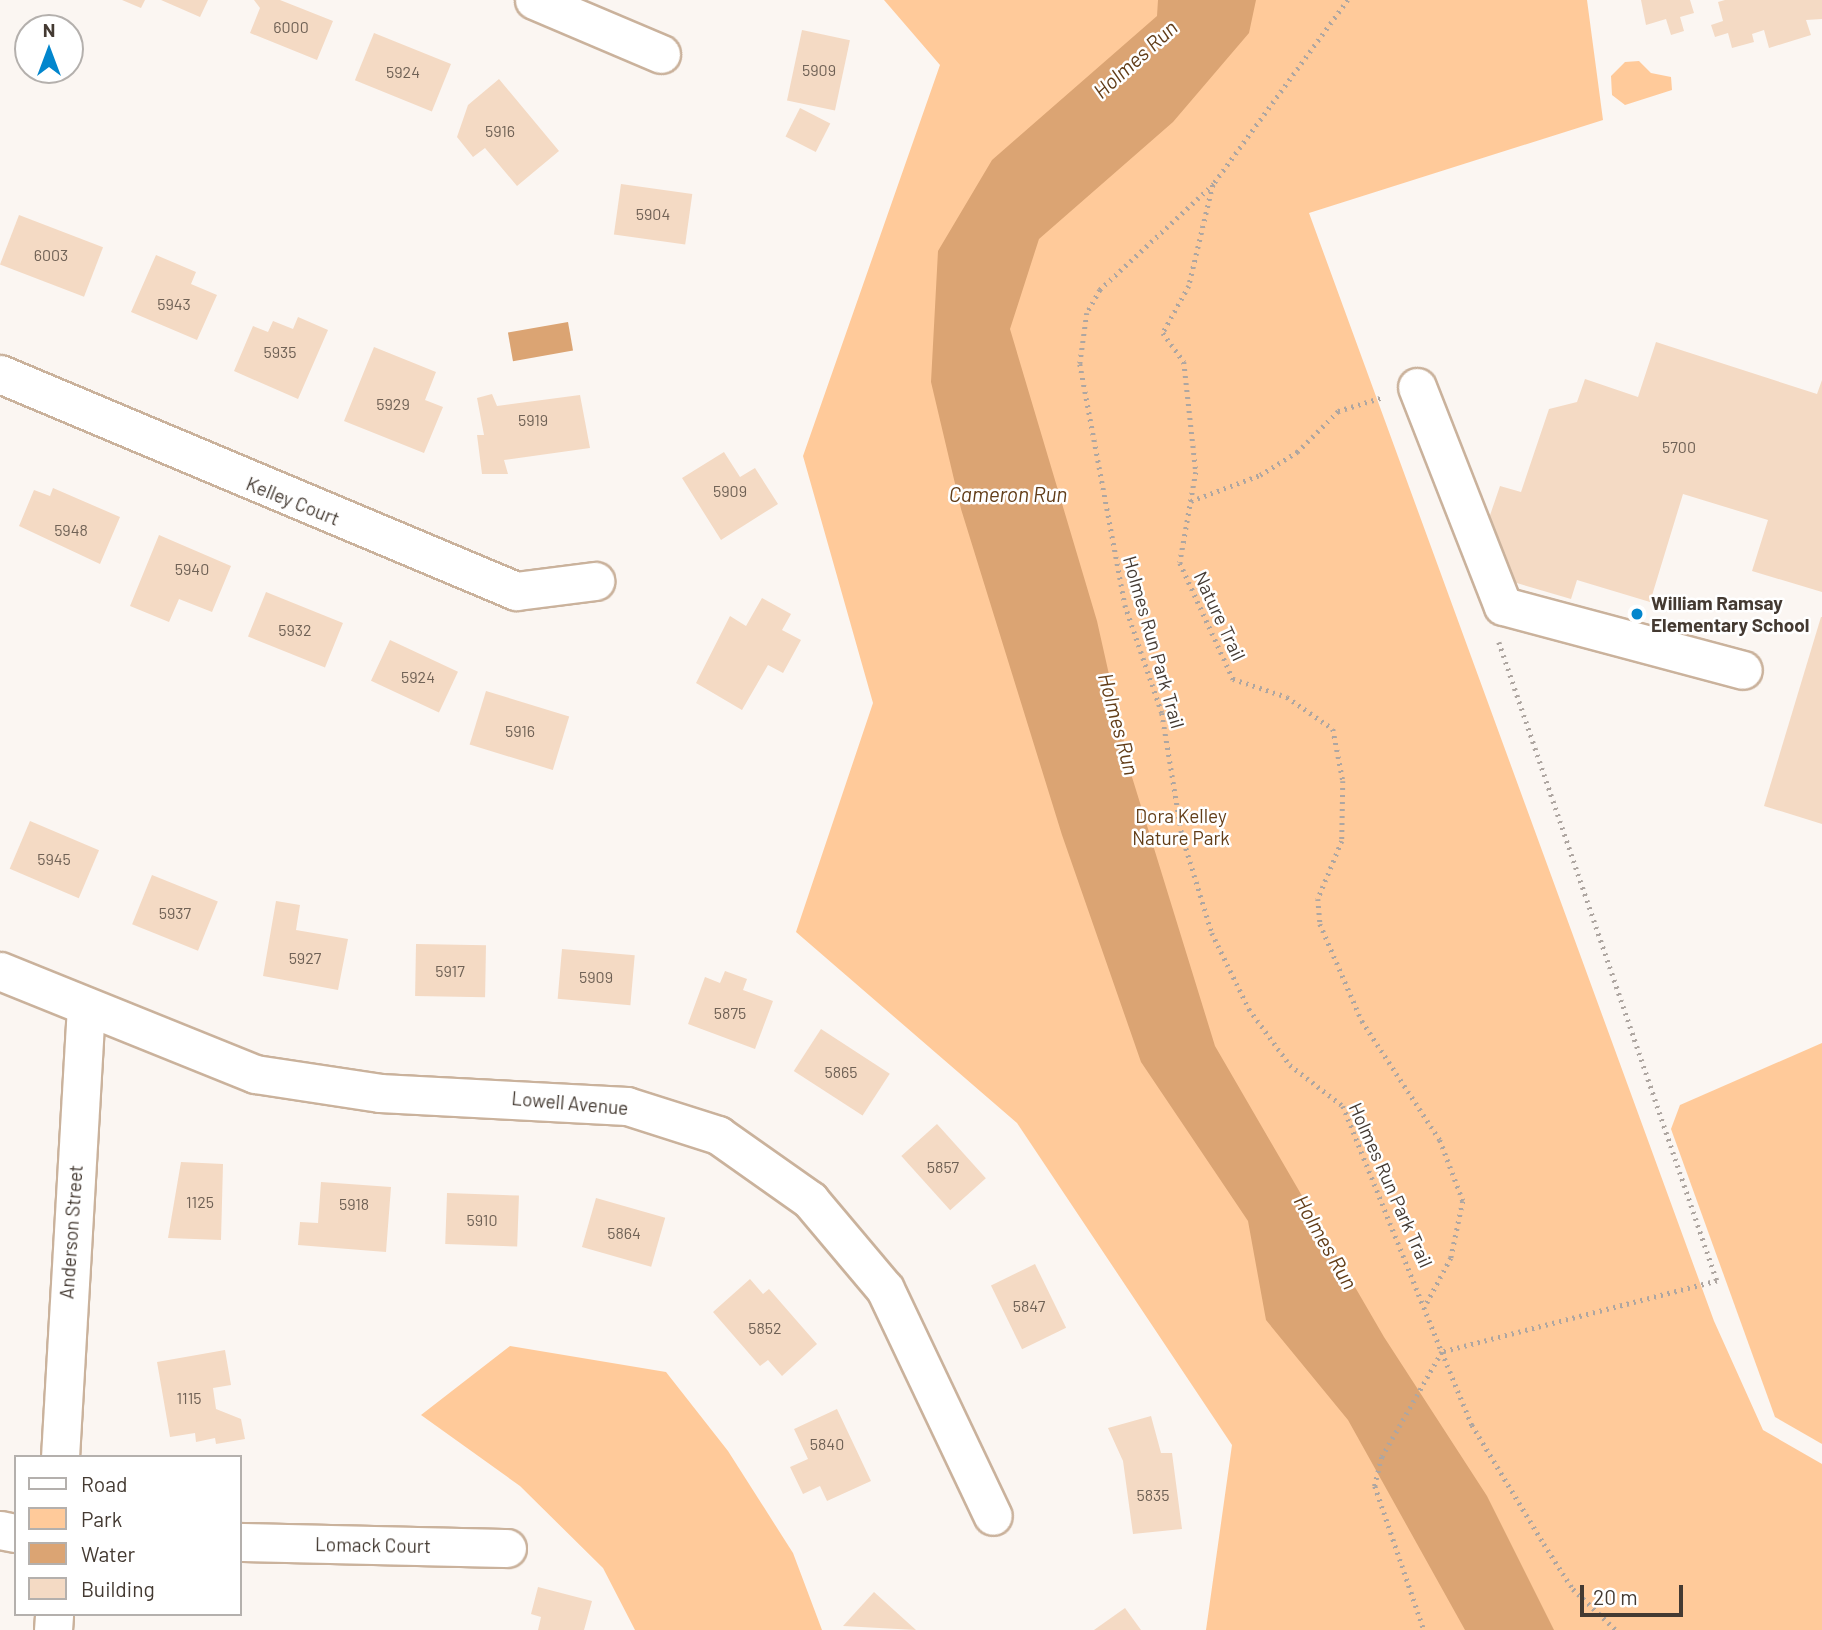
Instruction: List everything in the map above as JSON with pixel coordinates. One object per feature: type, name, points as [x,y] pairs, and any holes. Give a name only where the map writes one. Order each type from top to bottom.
[{"type":"street","points":[[534,0],[661,54]]},
{"type":"street","name":"Kelley Court","points":[[0,374],[516,591],[595,581]]},
{"type":"street","points":[[1417,387],[1503,606],[1744,670]]},
{"type":"street","name":"Lowell Avenue","points":[[0,971],[206,1058],[309,1086],[587,1101],[676,1118],[718,1136],[810,1200],[886,1289],[993,1516]]},
{"type":"street","name":"Anderson Street","points":[[60,1455],[86,1007]]},
{"type":"street","name":"Lomack Court","points":[[242,1542],[507,1548]]},
{"type":"path","name":"Holmes Run Park Trail","points":[[1348,0],[1214,184],[1127,259],[1087,313],[1080,364],[1125,605],[1162,713],[1182,835],[1212,933],[1249,1009],[1290,1065],[1343,1106],[1427,1303],[1442,1352],[1472,1425],[1573,1589],[1616,1630]]},
{"type":"path","name":"Nature Trail","points":[[1214,184],[1189,286],[1163,333],[1184,362],[1196,472],[1180,563],[1233,679],[1287,696],[1333,729],[1343,780],[1342,841],[1318,900],[1320,924],[1362,1021],[1440,1139],[1463,1201],[1451,1258],[1427,1303]]},
{"type":"path","points":[[1191,501],[1260,475],[1350,407]]},
{"type":"path","points":[[1424,1630],[1375,1486],[1382,1457],[1442,1352],[1717,1281],[1499,641],[1503,606]]},
{"type":"green space","name":"Dora Kelley Nature Park","points":[[884,0],[1587,0],[1603,120],[1309,213],[1714,1321],[1763,1430],[1822,1464],[1822,1630],[1206,1630],[1232,1445],[1017,1123],[796,932],[873,703],[803,456],[940,65]]},
{"type":"green space","points":[[1639,61],[1651,73],[1671,77],[1672,90],[1625,105],[1612,95],[1611,76],[1625,62]]},
{"type":"green space","points":[[1822,1043],[1822,1444],[1775,1417],[1671,1129],[1680,1105]]},
{"type":"green space","points":[[510,1346],[666,1372],[728,1451],[793,1553],[822,1630],[635,1630],[603,1568],[520,1486],[421,1415]]},
{"type":"water","name":"Cameron Run","points":[[1158,0],[1256,0],[1249,33],[1173,122],[1039,239],[1010,329],[1097,621],[1132,777],[1215,1046],[1384,1337],[1487,1496],[1554,1630],[1465,1630],[1348,1420],[1266,1320],[1248,1221],[1141,1062],[1062,835],[961,509],[931,382],[938,251],[992,160],[1157,16]]},
{"type":"water","points":[[568,322],[573,351],[513,361],[508,333]]},
{"type":"building","points":[[122,0],[145,0],[141,8]]},
{"type":"building","points":[[161,0],[208,0],[200,17]]},
{"type":"building","points":[[254,0],[280,0],[333,21],[317,60],[250,33],[260,8]]},
{"type":"building","points":[[1641,0],[1690,0],[1694,13],[1680,17],[1684,31],[1671,35],[1666,19],[1646,25]]},
{"type":"building","points":[[1725,0],[1822,0],[1822,19],[1806,20],[1811,35],[1769,48],[1764,30],[1752,34],[1754,42],[1732,48],[1728,33],[1715,37],[1711,25],[1723,21],[1718,2]]},
{"type":"building","points":[[802,30],[850,40],[835,111],[787,100]]},
{"type":"building","points":[[374,33],[451,64],[432,111],[355,80]]},
{"type":"building","points":[[499,79],[559,151],[517,186],[485,148],[473,157],[457,137],[468,105]]},
{"type":"building","points":[[800,108],[830,123],[816,152],[785,137]]},
{"type":"building","points":[[621,184],[692,194],[685,245],[614,235]]},
{"type":"building","points":[[19,215],[103,247],[84,297],[0,264]]},
{"type":"building","points":[[156,255],[196,272],[191,284],[217,295],[197,340],[131,312]]},
{"type":"building","points":[[298,317],[328,330],[298,399],[234,371],[253,326],[268,332],[273,321],[293,329]]},
{"type":"building","points":[[1656,342],[1817,394],[1822,380],[1822,592],[1752,571],[1768,520],[1683,494],[1650,602],[1577,580],[1571,599],[1503,579],[1487,524],[1500,486],[1521,492],[1549,409],[1577,402],[1585,379],[1638,397]]},
{"type":"building","points":[[374,347],[436,372],[425,400],[443,407],[424,453],[344,421]]},
{"type":"building","points":[[492,394],[497,406],[580,395],[590,448],[504,460],[508,474],[482,474],[477,435],[484,435],[477,398]]},
{"type":"building","points":[[724,452],[740,477],[755,468],[778,504],[721,540],[682,478]]},
{"type":"building","points":[[53,488],[120,517],[100,564],[19,526],[34,490],[50,496]]},
{"type":"building","points":[[159,535],[231,566],[212,612],[179,599],[169,622],[130,606]]},
{"type":"building","points":[[266,592],[343,623],[325,668],[248,637]]},
{"type":"building","points":[[762,598],[791,614],[782,630],[801,640],[783,673],[768,665],[742,710],[696,683],[730,616],[746,626]]},
{"type":"building","points":[[1822,617],[1822,824],[1764,806]]},
{"type":"building","points":[[390,640],[458,672],[439,712],[371,681]]},
{"type":"building","points":[[486,691],[569,716],[553,770],[470,745]]},
{"type":"building","points":[[30,821],[99,850],[79,898],[10,869]]},
{"type":"building","points":[[152,875],[218,902],[198,951],[132,924]]},
{"type":"building","points":[[276,901],[300,905],[296,930],[348,939],[338,990],[263,976]]},
{"type":"building","points":[[416,944],[486,945],[485,997],[415,996]]},
{"type":"building","points":[[562,949],[635,955],[630,1005],[558,999]]},
{"type":"building","points":[[725,971],[747,979],[743,990],[773,1001],[755,1049],[688,1024],[705,977],[720,983]]},
{"type":"building","points":[[821,1029],[890,1074],[863,1116],[794,1071]]},
{"type":"building","points":[[937,1124],[986,1178],[950,1210],[901,1156]]},
{"type":"building","points":[[181,1162],[223,1164],[221,1240],[168,1238]]},
{"type":"building","points":[[321,1182],[391,1187],[386,1252],[298,1245],[300,1222],[318,1223]]},
{"type":"building","points":[[447,1193],[519,1196],[517,1246],[445,1244]]},
{"type":"building","points":[[596,1198],[665,1218],[651,1267],[582,1247]]},
{"type":"building","points":[[1035,1264],[1066,1328],[1022,1349],[991,1285]]},
{"type":"building","points":[[750,1279],[763,1294],[769,1289],[817,1344],[782,1376],[768,1360],[760,1366],[713,1312]]},
{"type":"building","points":[[225,1350],[231,1385],[213,1388],[216,1409],[241,1419],[245,1439],[216,1444],[215,1438],[196,1442],[195,1433],[170,1437],[157,1362]]},
{"type":"building","points":[[837,1409],[871,1481],[827,1501],[820,1486],[803,1494],[790,1467],[808,1459],[794,1429]]},
{"type":"building","points":[[1151,1416],[1161,1453],[1172,1453],[1182,1529],[1133,1534],[1123,1461],[1108,1428]]},
{"type":"building","points":[[538,1587],[592,1601],[584,1630],[538,1630],[541,1617],[531,1614]]},
{"type":"building","points":[[874,1592],[916,1630],[843,1626]]},
{"type":"building","points":[[1125,1608],[1141,1630],[1094,1630]]},
{"type":"place","name":"William Ramsay Elementary School","points":[[1637,614]]},
{"type":"water label","name":"Holmes Run","points":[[1135,59]]},
{"type":"water label","name":"Holmes Run","points":[[1119,724]]},
{"type":"water label","name":"Holmes Run","points":[[1326,1242]]}]
